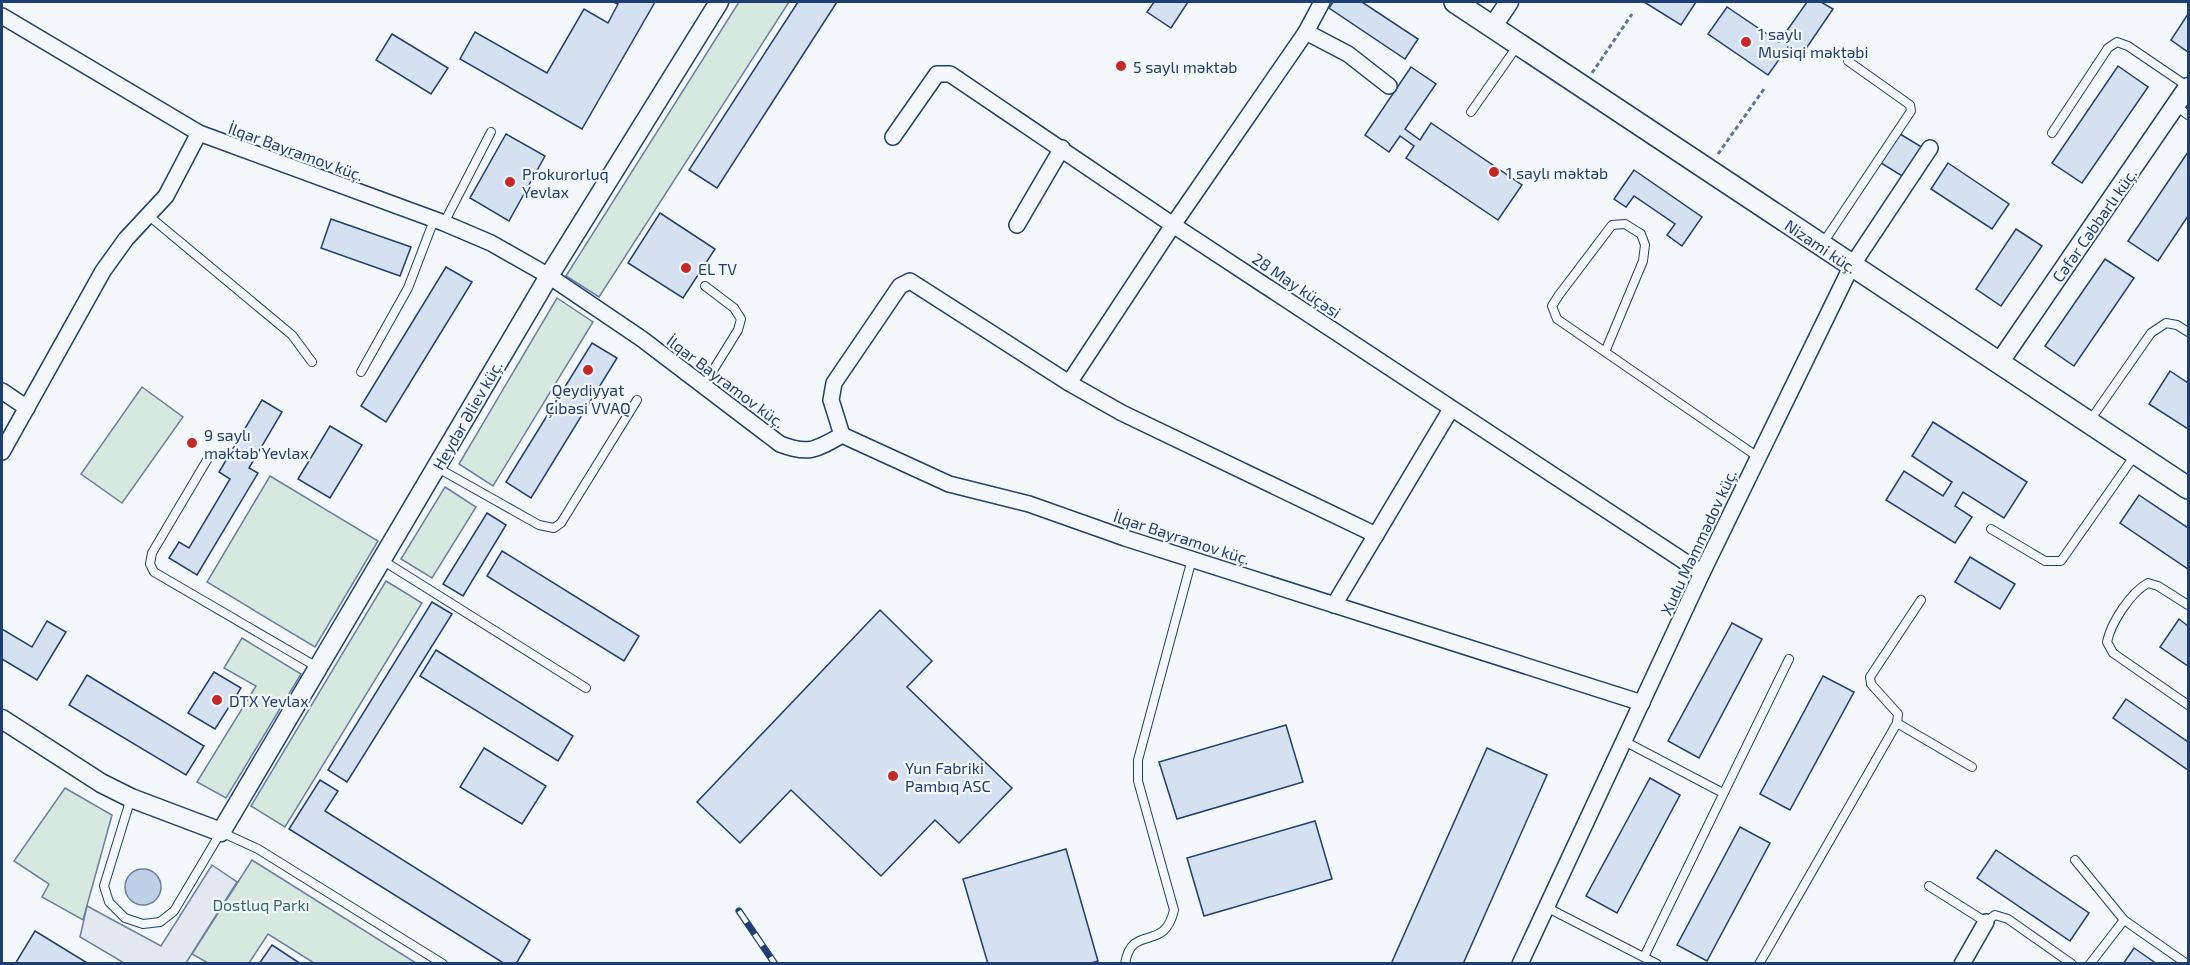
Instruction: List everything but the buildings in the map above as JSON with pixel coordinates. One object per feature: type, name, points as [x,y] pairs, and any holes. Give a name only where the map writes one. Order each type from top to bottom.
[{"type":"main road","name":"Nizami küç.","points":[[1455,2],[2188,489]]},
{"type":"street","name":"Heydər Əliev küç.","points":[[222,832],[549,276],[719,2]]},
{"type":"street","points":[[1069,383],[1173,225],[1306,32],[1322,2]]},
{"type":"street","points":[[1493,26],[1509,2]]},
{"type":"street","name":"İlqar Bayramov küç.","points":[[2,16],[200,133],[491,243],[549,276],[704,385],[780,444],[800,452],[817,449],[842,435],[949,484],[1029,504],[1192,559],[1642,703]]},
{"type":"street","points":[[1306,32],[1348,54],[1389,86]]},
{"type":"street","name":"28 May küçəsi","points":[[893,137],[937,74],[944,72],[950,74],[1173,225],[1702,573]]},
{"type":"street","name":"Cəfər Cəbbarlı küç.","points":[[1999,363],[2182,111],[2188,87]]},
{"type":"street","points":[[2,452],[103,271],[126,239],[166,196],[200,133]]},
{"type":"street","points":[[1017,225],[1062,148]]},
{"type":"street","name":"Xudu Məmmədov küç.","points":[[1520,963],[1702,573],[1851,267],[1930,148]]},
{"type":"street","points":[[842,435],[831,400],[834,383],[900,286],[910,281],[1069,383],[1122,413],[1376,535]]},
{"type":"street","points":[[2,391],[27,408]]},
{"type":"street","points":[[1334,604],[1451,409]]},
{"type":"street","points":[[2,719],[101,783],[131,798],[222,832]]},
{"type":"street","points":[[1962,963],[1986,922]]},
{"type":"lane","points":[[2052,133],[2108,48],[2117,42],[2128,46],[2188,87]]},
{"type":"lane","points":[[1471,112],[1519,43]]},
{"type":"lane","points":[[1821,246],[1911,111],[1910,105],[1848,61]]},
{"type":"lane","points":[[361,372],[408,288],[439,222],[492,132]]},
{"type":"lane","points":[[149,216],[292,335],[312,362]]},
{"type":"lane","points":[[1605,352],[1643,261],[1645,245],[1641,234],[1625,224],[1612,225],[1552,306],[1557,319],[1605,352],[1758,457]]},
{"type":"lane","points":[[704,385],[738,330],[741,319],[734,308],[705,286]]},
{"type":"lane","points":[[2088,422],[2151,333],[2166,323],[2177,325],[2188,332]]},
{"type":"lane","points":[[436,467],[539,525],[555,528],[561,524],[638,400]]},
{"type":"lane","points":[[1991,529],[2045,561],[2061,561],[2135,453]]},
{"type":"lane","points":[[207,460],[152,553],[150,564],[154,572],[318,668]]},
{"type":"lane","points":[[1125,963],[1127,953],[1136,941],[1161,934],[1170,926],[1174,910],[1138,781],[1138,760],[1192,559]]},
{"type":"lane","points":[[382,560],[586,688]]},
{"type":"lane","points":[[2188,605],[2158,586],[2148,583],[2139,588],[2109,633],[2107,642],[2113,653],[2188,705]]},
{"type":"lane","points":[[1760,963],[1897,723],[1898,714],[1872,684],[1870,677],[1921,600]]},
{"type":"lane","points":[[1644,957],[1789,659]]},
{"type":"lane","points":[[1897,723],[1972,768]]},
{"type":"lane","points":[[1624,741],[1723,793]]},
{"type":"lane","points":[[131,798],[104,886],[109,902],[125,918],[143,924],[160,922],[174,911],[222,832],[258,849],[443,963]]},
{"type":"lane","points":[[2075,860],[2124,920],[2187,963]]},
{"type":"lane","points":[[1929,886],[1986,922],[1995,915],[2008,919],[2072,963]]},
{"type":"lane","points":[[1546,907],[1657,963]]},
{"type":"lane","points":[[2090,963],[2124,920]]},
{"type":"path","points":[[1583,87],[1632,15]]},
{"type":"path","points":[[1707,170],[1764,89]]},
{"type":"green space","points":[[739,2],[789,2],[599,297],[566,276]]},
{"type":"green space","points":[[557,298],[593,322],[493,486],[459,464]]},
{"type":"green space","points":[[142,387],[183,417],[122,503],[81,474]]},
{"type":"green space","points":[[270,476],[378,541],[315,647],[207,582]]},
{"type":"green space","points":[[445,487],[476,507],[432,578],[401,559]]},
{"type":"green space","points":[[386,581],[422,603],[285,827],[251,806]]},
{"type":"green space","points":[[242,638],[301,674],[226,798],[197,782],[256,686],[224,668]]},
{"type":"green space","points":[[65,788],[112,815],[83,920],[42,897],[49,884],[14,861]]},
{"type":"green space","name":"Dostluq Parkı","points":[[252,860],[416,963],[314,963],[268,934],[249,963],[208,963],[192,954]]},
{"type":"shaded area","points":[[212,865],[237,882],[186,963],[124,963],[80,937],[87,906],[161,946]]},
{"type":"water","points":[[143,869],[156,874],[161,887],[156,900],[143,905],[130,900],[125,887],[130,874]]},
{"type":"railway","points":[[739,911],[775,964]]},
{"type":"place","name":"1 saylı Musiqi məktəbi","points":[[1746,42]]},
{"type":"place","name":"5 saylı məktəb","points":[[1121,66]]},
{"type":"place","name":"1 saylı məktəb","points":[[1494,172]]},
{"type":"place","name":"Prokurorluq Yevlax","points":[[510,182]]},
{"type":"place","name":"EL TV","points":[[686,268]]},
{"type":"place","name":"Qeydiyyat Çıbəsi VVAQ","points":[[588,370]]},
{"type":"place","name":"9 saylı məktəb Yevlax","points":[[192,443]]},
{"type":"place","name":"DTX Yevlax","points":[[217,700]]},
{"type":"place","name":"Yun Fabriki Pambıq ASC","points":[[893,776]]}]
